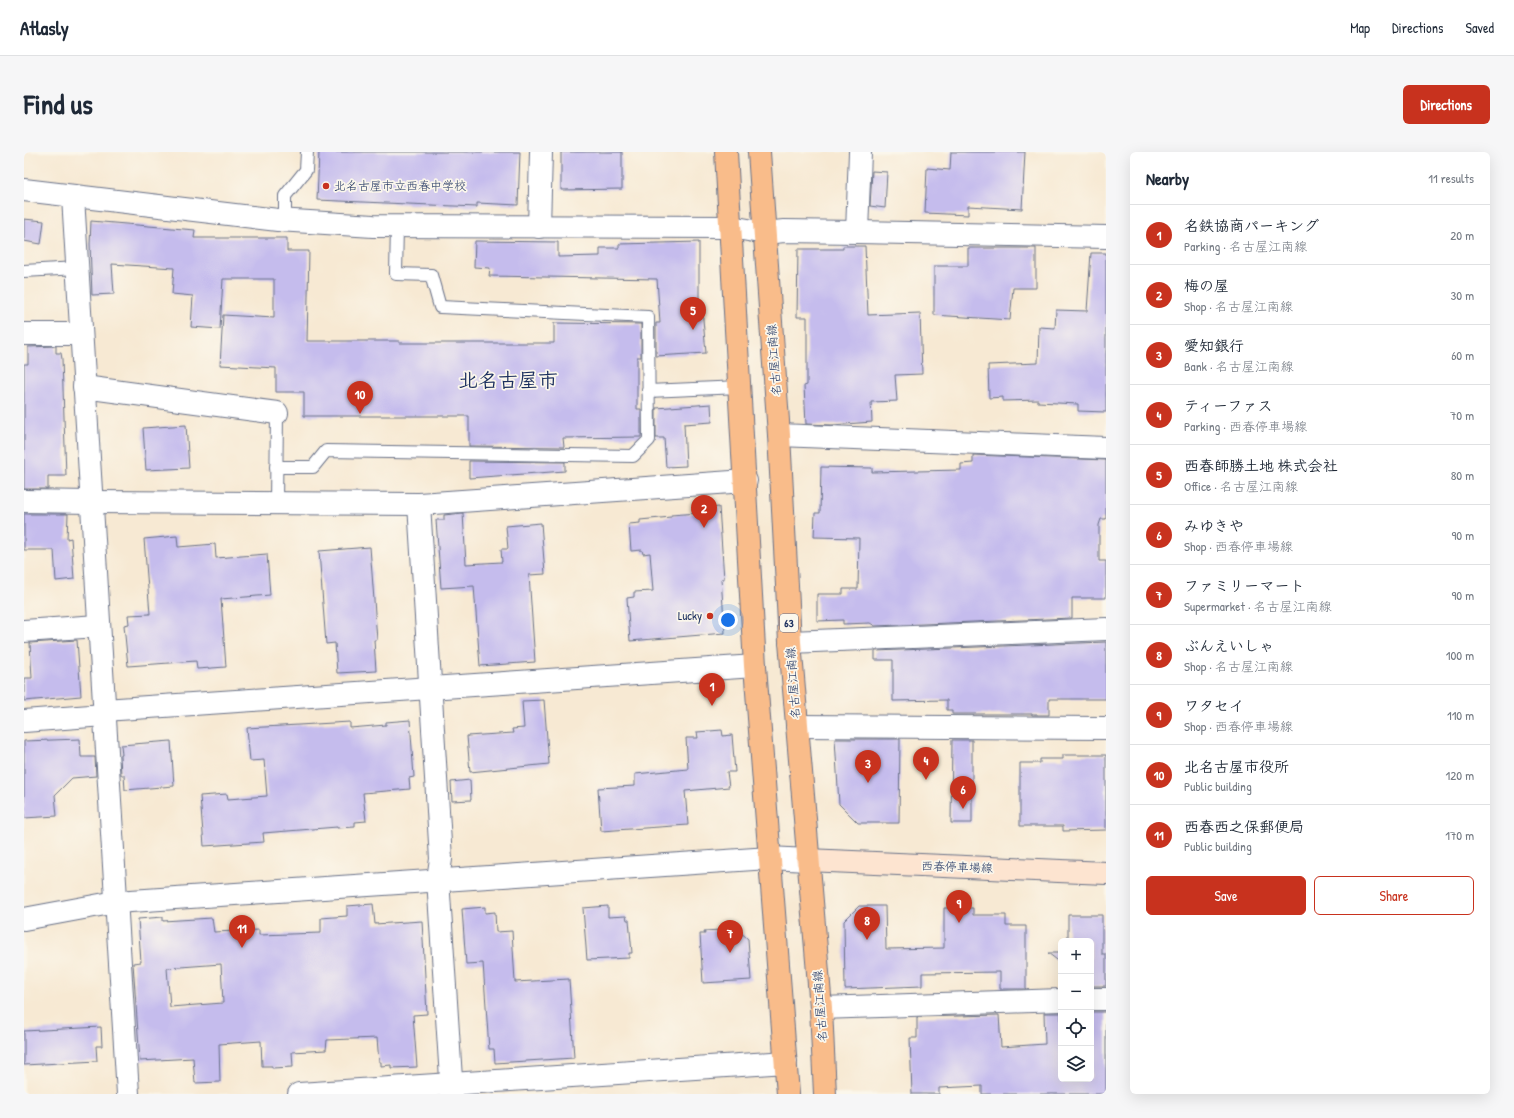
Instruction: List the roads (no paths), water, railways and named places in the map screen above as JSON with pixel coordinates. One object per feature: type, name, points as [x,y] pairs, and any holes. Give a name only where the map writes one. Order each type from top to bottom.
[{"type":"main road","points":[[726,152],[746,481],[755,666],[788,1094]]},
{"type":"main road","name":"名古屋江南線","points":[[759,152],[779,435],[790,642],[807,860],[821,1008],[825,1094]]},
{"type":"main road","name":"西春停車場線","points":[[807,860],[1106,873]]},
{"type":"street","points":[[539,227],[541,152]]},
{"type":"street","points":[[857,232],[860,152]]},
{"type":"street","points":[[24,190],[285,221],[397,226],[731,228],[765,233],[784,231],[1106,237]]},
{"type":"street","points":[[73,197],[98,626],[128,1094]]},
{"type":"street","points":[[24,334],[81,334]]},
{"type":"street","points":[[84,387],[277,413]]},
{"type":"street","points":[[779,435],[1106,448]]},
{"type":"street","points":[[24,501],[419,504],[746,481]]},
{"type":"street","points":[[419,504],[440,859],[438,879],[452,1089]]},
{"type":"street","points":[[24,632],[98,626]]},
{"type":"street","points":[[790,642],[1106,629]]},
{"type":"street","points":[[24,721],[104,713],[755,666]]},
{"type":"street","points":[[797,726],[1106,728]]},
{"type":"street","points":[[24,919],[116,902],[438,879],[770,858],[807,860]]},
{"type":"street","points":[[1094,999],[1106,999]]},
{"type":"street","points":[[821,1008],[1058,1000]]},
{"type":"street","points":[[299,1094],[452,1089],[786,1062]]},
{"type":"lane","points":[[285,221],[285,196],[306,170],[307,152]]},
{"type":"lane","points":[[276,467],[313,467],[326,451],[633,456],[649,440],[648,317],[440,306],[431,275],[396,274],[397,226]]},
{"type":"lane","points":[[24,271],[77,268]]},
{"type":"lane","points":[[648,391],[740,387]]},
{"type":"lane","points":[[276,504],[277,413]]},
{"type":"place","name":"北名古屋市立西春中学校","points":[[326,186]]},
{"type":"place","name":"西春師勝土地 株式会社","points":[[693,330]]},
{"type":"place","name":"北名古屋市役所","points":[[360,414]]},
{"type":"place","name":"梅の屋","points":[[704,528]]},
{"type":"place","name":"Lucky","points":[[710,616]]},
{"type":"place","name":"名鉄協商パーキング","points":[[712,706]]},
{"type":"place","name":"ティーファス","points":[[926,780]]},
{"type":"place","name":"愛知銀行","points":[[868,783]]},
{"type":"place","name":"みゆきや","points":[[963,809]]},
{"type":"place","name":"ワタセイ","points":[[959,923]]},
{"type":"place","name":"ぶんえいしゃ","points":[[867,940]]},
{"type":"place","name":"西春西之保郵便局","points":[[242,948]]},
{"type":"place","name":"ファミリーマート","points":[[730,953]]},
{"type":"district","name":"北名古屋市","points":[[508,380]]}]
